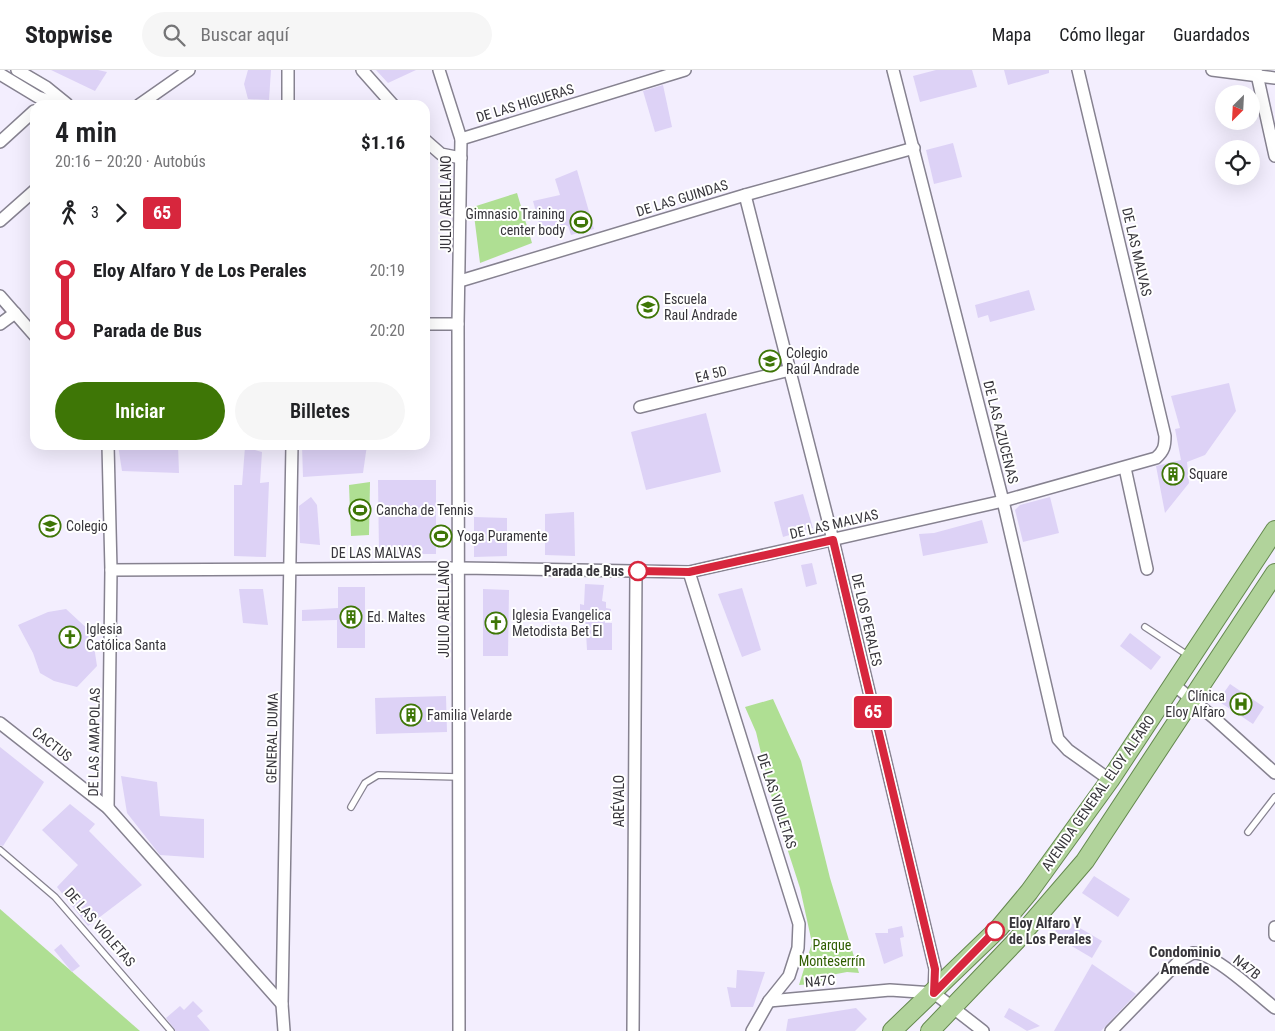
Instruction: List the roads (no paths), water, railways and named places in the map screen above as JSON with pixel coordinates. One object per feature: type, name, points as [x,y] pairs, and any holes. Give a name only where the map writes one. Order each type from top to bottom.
[{"type":"main road","name":"AVENIDA GENERAL ELOY ALFARO","points":[[892,1031],[934,993],[1011,913],[1110,780],[1275,530]]},
{"type":"main road","name":"AVENIDA GENERAL ELOY ALFARO","points":[[930,1031],[1017,940],[1086,861],[1275,573]]},
{"type":"street","points":[[17,70],[46,87],[62,100]]},
{"type":"street","points":[[146,100],[189,70]]},
{"type":"street","points":[[288,70],[288,100]]},
{"type":"street","points":[[362,70],[389,100]]},
{"type":"street","name":"JULIO ARELLANO","points":[[439,70],[461,138],[458,324],[460,1031]]},
{"type":"street","name":"DE LAS HIGUERAS","points":[[461,138],[685,70]]},
{"type":"street","name":"DE LAS AZUCENAS","points":[[893,70],[1003,501],[1058,739],[1068,750],[1110,780]]},
{"type":"street","name":"DE LAS MALVAS","points":[[111,570],[460,568],[689,572],[1003,501],[1149,461],[1162,453],[1165,436],[1078,70]]},
{"type":"street","points":[[1212,70],[1256,73],[1275,78]]},
{"type":"street","points":[[1256,73],[1275,156]]},
{"type":"street","points":[[0,74],[38,97],[47,100]]},
{"type":"street","points":[[0,142],[30,115]]},
{"type":"street","points":[[430,144],[441,154],[461,158]]},
{"type":"street","name":"DE LAS GUINDAS","points":[[460,281],[745,195],[914,148]]},
{"type":"street","points":[[0,221],[30,194]]},
{"type":"street","name":"DE LOS PERALES","points":[[745,195],[833,540],[935,969],[934,993]]},
{"type":"street","points":[[0,296],[30,330]]},
{"type":"street","points":[[0,324],[15,313]]},
{"type":"street","points":[[430,324],[458,324]]},
{"type":"street","name":"E4 5D","points":[[640,407],[790,370]]},
{"type":"street","name":"DE LAS AMAPOLAS","points":[[108,450],[111,570],[108,808],[282,1004]]},
{"type":"street","name":"GENERAL DUMA","points":[[284,1031],[282,1004],[292,450]]},
{"type":"street","points":[[1124,468],[1147,568]]},
{"type":"street","name":"ARÉVALO","points":[[633,1031],[636,571]]},
{"type":"street","name":"DE LAS VIOLETAS","points":[[689,572],[799,924],[798,948],[789,976],[769,1001],[752,1031]]},
{"type":"street","points":[[1173,684],[1275,773]]},
{"type":"street","name":"CACTUS","points":[[0,723],[108,808]]},
{"type":"street","points":[[1275,927],[1275,935]]},
{"type":"street","name":"N47B","points":[[1110,1031],[1179,961],[1192,953],[1205,956],[1217,963],[1275,1008]]},
{"type":"street","name":"N47C","points":[[769,1001],[890,990],[934,993]]},
{"type":"street","points":[[934,993],[983,1031]]},
{"type":"lane","points":[[1145,627],[1191,657]]},
{"type":"lane","points":[[351,807],[364,783],[378,775],[459,777]]},
{"type":"lane","points":[[1248,832],[1275,797]]},
{"type":"lane","name":"DE LAS VIOLETAS","points":[[0,850],[55,897],[171,1031]]},
{"type":"place","name":"Gimnasio Training center body","points":[[581,222]]},
{"type":"place","name":"Escuela Raul Andrade","points":[[648,307]]},
{"type":"place","name":"Colegio Raúl Andrade","points":[[770,361]]},
{"type":"place","name":"Square","points":[[1173,474]]},
{"type":"place","name":"Cancha de Tennis","points":[[360,510]]},
{"type":"place","name":"Colegio","points":[[50,526]]},
{"type":"place","name":"Yoga Puramente","points":[[441,536]]},
{"type":"place","name":"Parada de Bus","points":[[638,571]]},
{"type":"place","name":"Ed. Maltes","points":[[351,617]]},
{"type":"place","name":"Iglesia Evangelica Metodista Bet El","points":[[496,623]]},
{"type":"place","name":"Iglesia Católica Santa","points":[[70,637]]},
{"type":"place","name":"Clínica Eloy Alfaro","points":[[1241,704]]},
{"type":"place","name":"Familia Velarde","points":[[411,715]]},
{"type":"place","name":"Eloy Alfaro Y de Los Perales","points":[[995,931]]},
{"type":"district","name":"Condominio Amende","points":[[1185,960]]},
{"type":"park label","name":"Parque Monteserrín","points":[[832,954]]}]
